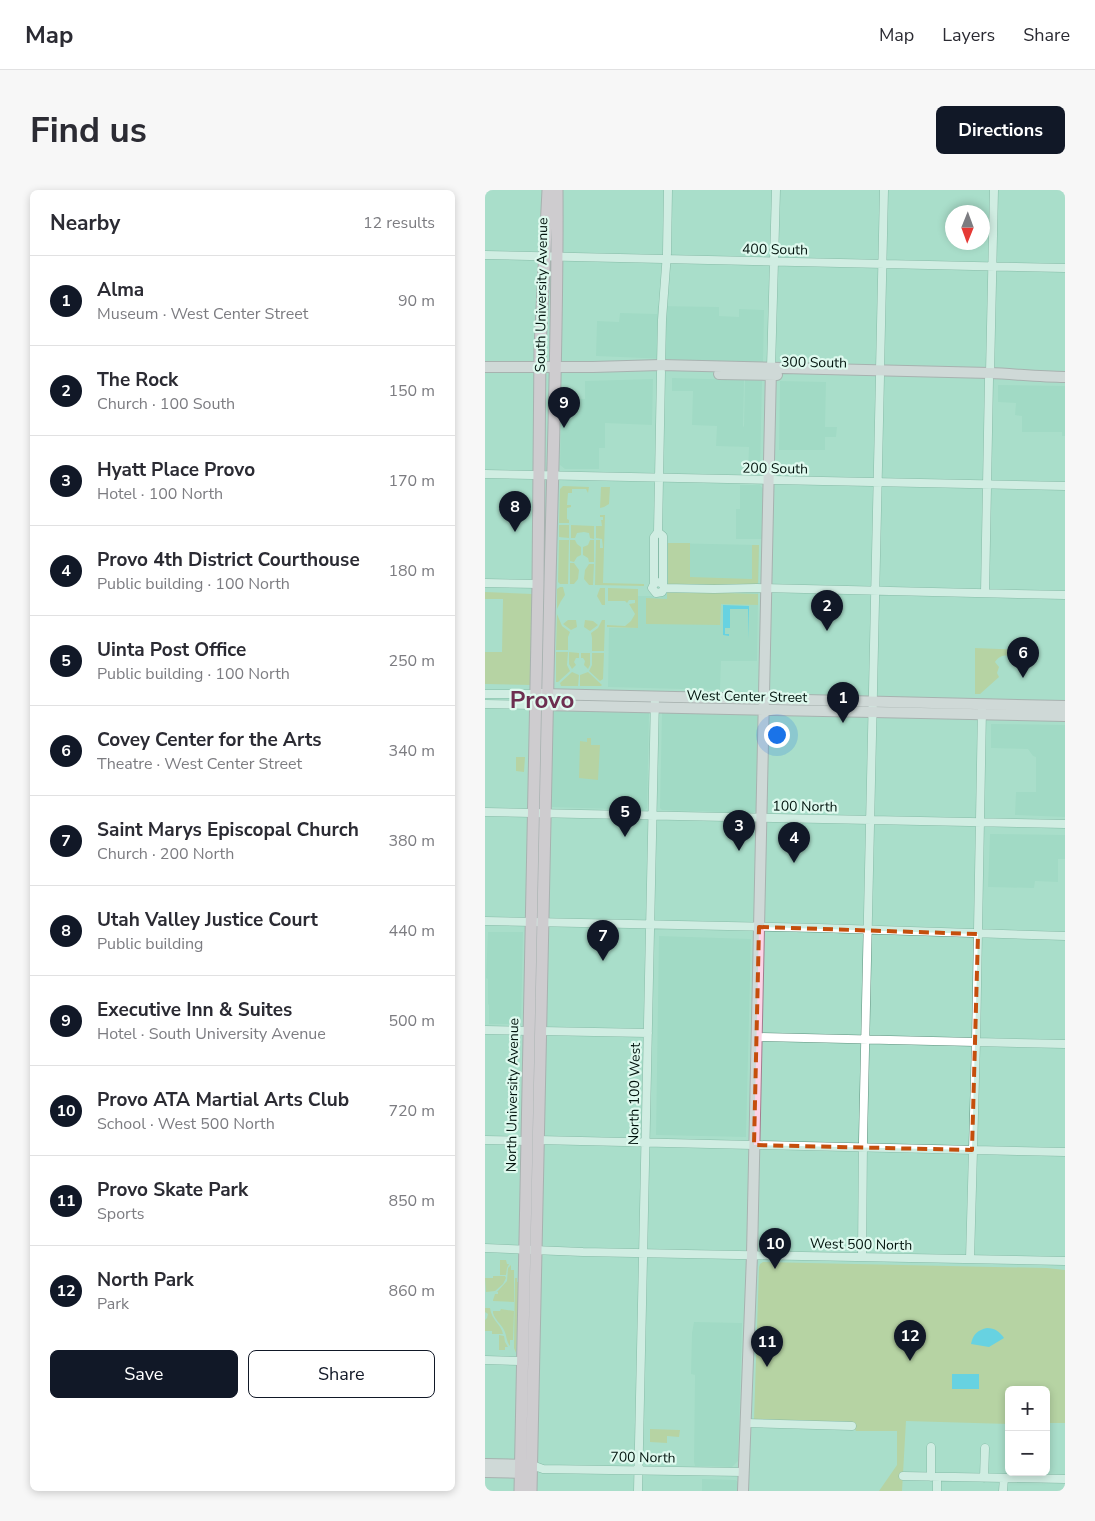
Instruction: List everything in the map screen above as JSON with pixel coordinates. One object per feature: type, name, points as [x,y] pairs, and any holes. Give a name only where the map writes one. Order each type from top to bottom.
[{"type":"highway","name":"South University Avenue","points":[[535,700],[540,367],[547,190]]},
{"type":"highway","name":"South University Avenue","points":[[548,700],[556,367],[557,190]]},
{"type":"highway","name":"North University Avenue","points":[[520,1491],[528,1469],[537,1249],[528,1032],[535,700]]},
{"type":"highway","name":"North University Avenue","points":[[531,1491],[521,1361],[524,1249],[541,1031],[548,700]]},
{"type":"highway","points":[[525,1491],[528,1469]]},
{"type":"main road","name":"300 South","points":[[485,367],[880,373],[989,376],[1020,379],[1035,376],[1065,377]]},
{"type":"main road","points":[[743,1491],[752,1255],[771,371]]},
{"type":"main road","name":"West Center Street","points":[[535,700],[982,709],[1065,706]]},
{"type":"main road","name":"West Center Street","points":[[982,709],[1065,716]]},
{"type":"main road","name":"700 North","points":[[485,1464],[528,1469]]},
{"type":"main road","name":"700 North","points":[[485,1472],[528,1469]]},
{"type":"street","points":[[658,532],[663,536],[663,586],[662,592],[656,593],[653,590],[655,537],[658,532],[662,320],[668,190]]},
{"type":"street","points":[[771,371],[776,190]]},
{"type":"street","points":[[862,1257],[884,190]]},
{"type":"street","points":[[985,593],[994,190]]},
{"type":"street","name":"400 South","points":[[485,255],[1065,268]]},
{"type":"street","name":"200 South","points":[[485,474],[1065,486]]},
{"type":"street","points":[[485,583],[538,584]]},
{"type":"street","points":[[663,586],[714,589],[766,588],[1065,595]]},
{"type":"street","points":[[485,694],[535,700]]},
{"type":"street","points":[[485,704],[535,700]]},
{"type":"street","name":"North 100 West","points":[[638,1491],[655,702]]},
{"type":"street","points":[[970,1259],[982,709]]},
{"type":"street","name":"100 North","points":[[485,812],[1065,824]]},
{"type":"street","points":[[485,921],[1065,936]]},
{"type":"street","points":[[485,1030],[528,1032]]},
{"type":"street","points":[[541,1031],[648,1034]]},
{"type":"street","points":[[757,1036],[1065,1044]]},
{"type":"street","points":[[485,1140],[1065,1152]]},
{"type":"street","name":"West 500 North","points":[[485,1248],[1065,1261]]},
{"type":"street","points":[[485,1360],[521,1361]]},
{"type":"street","points":[[745,1424],[852,1426]]},
{"type":"street","points":[[931,1447],[937,1491]]},
{"type":"street","points":[[984,1478],[985,1448]]},
{"type":"street","name":"700 North","points":[[528,1469],[743,1472]]},
{"type":"street","points":[[903,1476],[1065,1479]]},
{"type":"street","points":[[1003,1491],[1004,1478]]},
{"type":"highlighted area","points":[[759,927],[978,934],[972,1150],[754,1145]]},
{"type":"shaded area","points":[[658,306],[719,307],[719,316],[739,317],[739,309],[764,310],[763,363],[596,356],[597,321],[619,322],[620,313],[657,314]]},
{"type":"shaded area","points":[[672,378],[744,380],[743,427],[745,380],[762,381],[760,472],[748,471],[749,447],[716,446],[717,426],[692,425],[693,391],[672,391]]},
{"type":"shaded area","points":[[653,379],[652,425],[605,423],[605,448],[599,448],[599,469],[565,469],[560,465],[562,399],[585,399],[585,381]]},
{"type":"shaded area","points":[[780,381],[826,382],[825,427],[837,427],[836,437],[825,437],[825,450],[779,450]]},
{"type":"shaded area","points":[[998,385],[1065,386],[1065,436],[1062,436],[1062,432],[1022,432],[1022,416],[1015,415],[1016,403],[998,402]]},
{"type":"shaded area","points":[[740,485],[760,485],[763,489],[762,539],[736,539],[736,509],[740,509]]},
{"type":"shaded area","points":[[563,486],[589,487],[588,493],[586,489],[572,489],[572,493],[568,493],[567,505],[571,505],[571,507],[567,508],[569,523],[559,523],[560,489]]},
{"type":"shaded area","points":[[601,487],[610,487],[609,504],[600,508]]},
{"type":"shaded area","points":[[600,515],[605,515],[603,583],[644,584],[644,586],[595,585],[596,540],[600,540],[600,548],[603,548],[602,539],[596,538],[596,526],[602,526],[601,520],[603,520],[603,517],[600,517]]},
{"type":"shaded area","points":[[559,525],[569,525],[569,538],[559,537]]},
{"type":"shaded area","points":[[571,525],[594,526],[594,539],[590,538],[589,533],[584,532],[577,533],[575,538],[571,538]]},
{"type":"shaded area","points":[[559,540],[569,540],[568,584],[560,584],[558,582]]},
{"type":"shaded area","points":[[570,540],[575,540],[581,547],[581,555],[574,562],[570,561]]},
{"type":"shaded area","points":[[590,540],[594,540],[594,562],[589,562],[588,558],[583,555],[583,547],[588,545]]},
{"type":"shaded area","points":[[665,543],[759,545],[757,661],[721,661],[720,690],[608,687],[609,628],[637,628],[638,596],[665,596]]},
{"type":"shaded area","points":[[668,543],[690,543],[690,577],[752,579],[752,545],[759,545],[758,583],[755,586],[668,584]]},
{"type":"shaded area","points":[[570,563],[574,563],[579,570],[578,579],[574,584],[570,584]]},
{"type":"shaded area","points":[[589,564],[594,564],[593,585],[589,585],[584,579],[585,570]]},
{"type":"shaded area","points":[[563,587],[565,595],[557,609],[557,589]]},
{"type":"shaded area","points":[[600,588],[605,588],[605,605],[602,605],[597,596]]},
{"type":"shaded area","points":[[608,588],[638,589],[638,628],[607,627],[607,625],[625,626],[635,614],[629,604],[635,603],[635,600],[629,600],[627,603],[625,601],[608,601]]},
{"type":"shaded area","points":[[667,591],[758,594],[758,605],[721,604],[720,625],[646,624],[646,598],[667,599]]},
{"type":"shaded area","points":[[485,592],[532,594],[531,685],[485,684],[485,652],[502,652],[503,599],[485,599]]},
{"type":"shaded area","points":[[557,614],[562,626],[570,632],[568,650],[556,650]]},
{"type":"shaded area","points":[[568,620],[576,620],[577,627],[571,630],[563,624]]},
{"type":"shaded area","points":[[585,620],[593,621],[598,625],[590,631],[584,627]]},
{"type":"shaded area","points":[[602,620],[605,620],[604,651],[592,651],[591,633],[598,628]]},
{"type":"shaded area","points":[[975,648],[1023,650],[1025,652],[1018,659],[1006,656],[997,659],[995,662],[999,667],[997,673],[999,677],[980,694],[975,694]]},
{"type":"shaded area","points":[[556,652],[568,652],[567,665],[570,671],[558,682],[556,682]]},
{"type":"shaded area","points":[[569,652],[579,653],[579,658],[576,658],[574,662],[576,665],[572,669],[569,664]]},
{"type":"shaded area","points":[[581,653],[590,653],[588,669],[584,665],[585,661],[581,658]]},
{"type":"shaded area","points":[[592,653],[604,653],[603,679],[600,681],[589,671],[592,665]]},
{"type":"shaded area","points":[[572,672],[579,675],[578,686],[561,686],[560,683]]},
{"type":"shaded area","points":[[588,672],[601,686],[580,686],[580,675]]},
{"type":"shaded area","points":[[550,706],[646,710],[649,713],[647,808],[645,810],[552,807],[549,805]]},
{"type":"shaded area","points":[[662,712],[755,714],[758,717],[756,810],[753,813],[662,810],[660,808]]},
{"type":"shaded area","points":[[991,724],[1065,725],[1065,817],[1015,815],[1016,792],[1036,792],[1036,757],[1028,749],[991,748]]},
{"type":"shaded area","points":[[587,738],[591,738],[591,745],[600,745],[598,780],[579,778],[580,741],[587,742]]},
{"type":"shaded area","points":[[516,757],[525,757],[524,772],[516,771]]},
{"type":"shaded area","points":[[990,834],[1065,835],[1065,859],[1058,859],[1058,882],[1035,881],[1034,888],[988,887]]},
{"type":"shaded area","points":[[488,932],[523,932],[521,1024],[489,1024],[488,979],[486,978]]},
{"type":"shaded area","points":[[659,936],[751,939],[746,1137],[656,1135]]},
{"type":"shaded area","points":[[500,1260],[506,1260],[507,1264],[509,1264],[506,1275],[500,1275]]},
{"type":"shaded area","points":[[763,1262],[1047,1268],[1065,1270],[1065,1423],[1050,1423],[1050,1386],[1005,1386],[1005,1424],[906,1421],[902,1491],[879,1491],[897,1465],[897,1431],[856,1431],[851,1422],[754,1420],[760,1264]]},
{"type":"shaded area","points":[[511,1265],[511,1270],[514,1270],[514,1302],[493,1301],[495,1294],[498,1294],[497,1292],[507,1281],[508,1268]]},
{"type":"shaded area","points":[[493,1276],[505,1276],[506,1278],[503,1284],[495,1291],[486,1292],[485,1278],[493,1278]]},
{"type":"shaded area","points":[[515,1278],[519,1282],[516,1353],[514,1348]]},
{"type":"shaded area","points":[[485,1308],[490,1308],[503,1334],[492,1334],[492,1331],[485,1331],[485,1320],[488,1314],[485,1312]]},
{"type":"shaded area","points":[[501,1309],[514,1311],[513,1340],[510,1340],[510,1346],[504,1330],[493,1313],[493,1311],[500,1311]]},
{"type":"shaded area","points":[[694,1322],[742,1323],[738,1461],[732,1467],[695,1466],[695,1375],[691,1374]]},
{"type":"shaded area","points":[[499,1335],[504,1336],[508,1347],[505,1347],[505,1350],[499,1350]]},
{"type":"shaded area","points":[[650,1429],[680,1430],[679,1437],[667,1436],[667,1443],[650,1442]]},
{"type":"shaded area","points":[[702,1479],[736,1480],[738,1491],[702,1491]]},
{"type":"water","points":[[723,605],[749,606],[749,639],[748,609],[730,609],[730,628],[725,628],[725,634],[729,634],[729,636],[723,635]]},
{"type":"water","points":[[987,1328],[997,1331],[1004,1338],[989,1347],[971,1344],[976,1333]]},
{"type":"water","points":[[952,1374],[979,1374],[979,1389],[952,1389]]},
{"type":"place","name":"Executive Inn & Suites","points":[[564,428]]},
{"type":"place","name":"Utah Valley Justice Court","points":[[515,532]]},
{"type":"place","name":"The Rock","points":[[827,631]]},
{"type":"place","name":"Covey Center for the Arts","points":[[1023,678]]},
{"type":"place","name":"Alma","points":[[843,723]]},
{"type":"place","name":"Uinta Post Office","points":[[625,837]]},
{"type":"place","name":"Hyatt Place Provo","points":[[739,851]]},
{"type":"place","name":"Provo 4th District Courthouse","points":[[794,863]]},
{"type":"place","name":"Saint Marys Episcopal Church","points":[[603,961]]},
{"type":"place","name":"Provo ATA Martial Arts Club","points":[[775,1269]]},
{"type":"place","name":"North Park","points":[[910,1361]]},
{"type":"place","name":"Provo Skate Park","points":[[767,1367]]},
{"type":"district","name":"Provo","points":[[542,700]]}]
